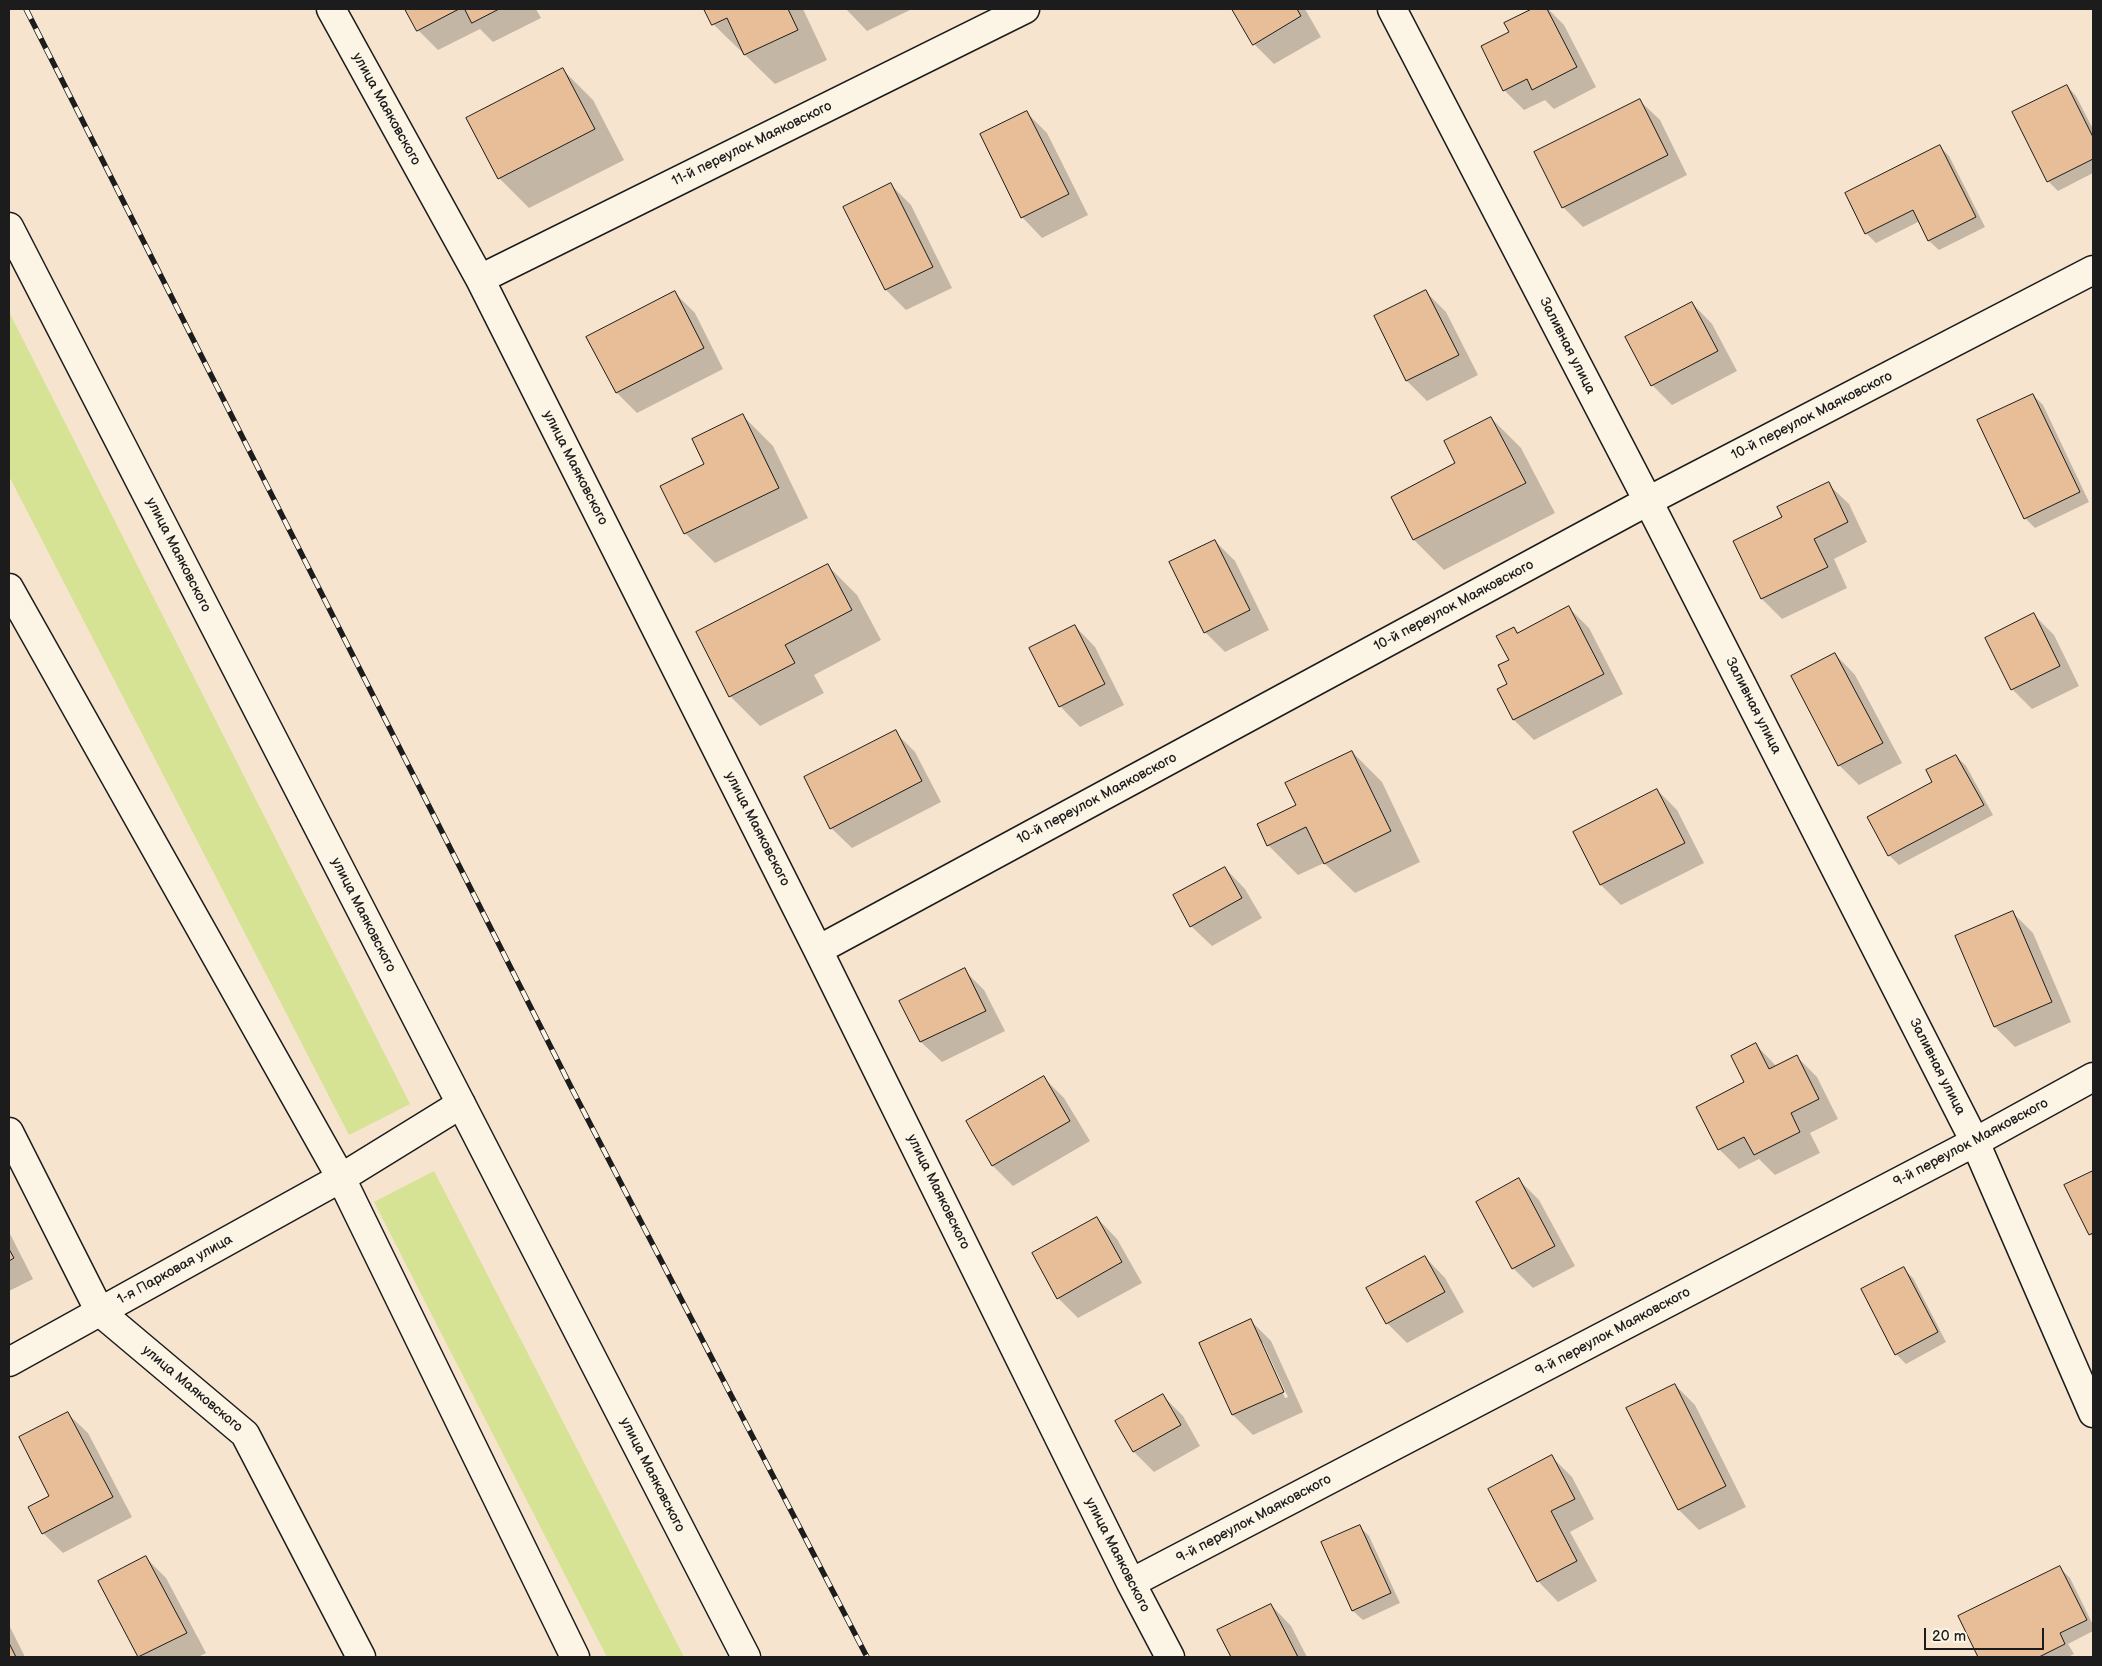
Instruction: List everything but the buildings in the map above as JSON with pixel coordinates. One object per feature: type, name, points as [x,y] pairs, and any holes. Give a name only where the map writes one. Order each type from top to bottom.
[{"type":"street","name":"улица Маяковского","points":[[331,9],[480,279],[818,950],[1131,1584],[1170,1657]]},
{"type":"street","name":"11-й переулок Маяковского","points":[[480,279],[1025,9]]},
{"type":"street","name":"Заливная улица","points":[[1392,9],[1648,501],[1975,1142],[2093,1413]]},
{"type":"street","name":"улица Маяковского","points":[[9,227],[746,1657]]},
{"type":"street","name":"10-й переулок Маяковского","points":[[818,950],[1648,501],[2093,270]]},
{"type":"street","points":[[9,588],[341,1178],[575,1657]]},
{"type":"street","name":"9-й переулок Маяковского","points":[[1131,1584],[1975,1142],[2093,1077]]},
{"type":"street","name":"1-я Парковая улица","points":[[9,1362],[341,1178],[461,1104]]},
{"type":"street","name":"улица Маяковского","points":[[9,1132],[100,1312],[244,1434],[361,1657]]},
{"type":"green space","points":[[9,312],[410,1104],[349,1135],[9,476]]},
{"type":"green space","points":[[434,1171],[684,1657],[607,1657],[374,1202]]},
{"type":"railway","points":[[26,9],[572,1089],[867,1657]]}]
